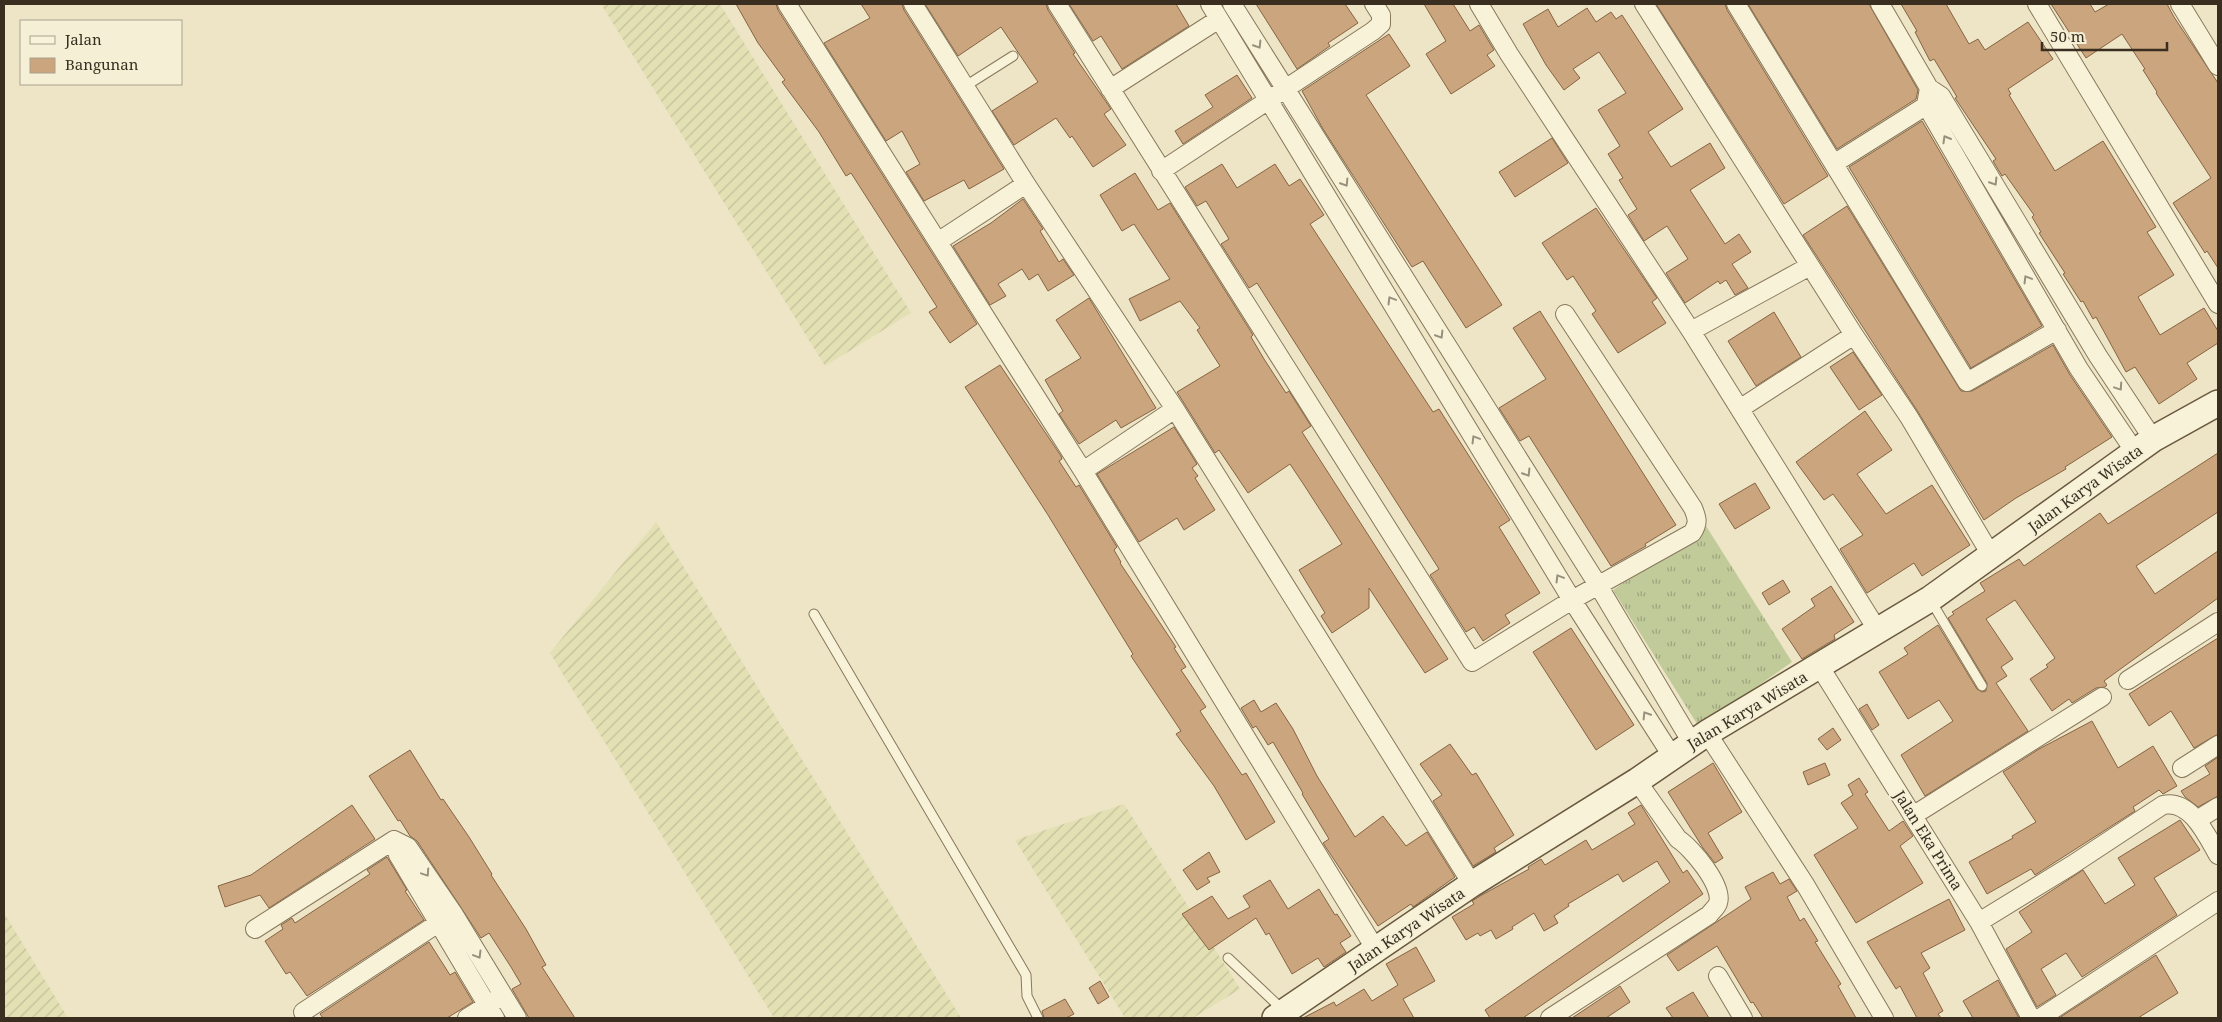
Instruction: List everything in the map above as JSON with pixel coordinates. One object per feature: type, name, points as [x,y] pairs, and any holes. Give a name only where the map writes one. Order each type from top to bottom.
[{"type":"street","points":[[787,4],[939,241],[1083,471],[1376,950]]},
{"type":"street","points":[[913,4],[1026,184],[1175,409],[1472,884]]},
{"type":"street","points":[[1057,4],[1472,662],[1572,600],[1692,533],[1697,526],[1697,518],[1693,508],[1565,314]]},
{"type":"street","points":[[1210,4],[1572,600],[1806,886],[1884,1018]]},
{"type":"street","points":[[1232,4],[1598,585],[1690,744]]},
{"type":"street","points":[[1161,171],[1270,100],[1381,24],[1381,15],[1374,4]]},
{"type":"street","points":[[1479,4],[1514,62],[1692,331],[1878,631]]},
{"type":"street","points":[[1644,4],[1854,335],[1909,417],[1991,555]]},
{"type":"street","points":[[1736,4],[1835,163],[1967,382],[2057,330]]},
{"type":"street","points":[[1880,4],[1932,96],[1997,228],[2079,369],[2144,445]]},
{"type":"street","points":[[2037,4],[2218,304]]},
{"type":"street","points":[[2180,4],[2218,66]]},
{"type":"street","points":[[1110,89],[1219,19]]},
{"type":"street","points":[[1835,163],[1932,96]]},
{"type":"street","points":[[1932,96],[2016,217],[2098,356],[2144,445]]},
{"type":"street","points":[[939,241],[1026,184]]},
{"type":"street","points":[[1997,228],[2016,217]]},
{"type":"street","points":[[1692,331],[1810,266]]},
{"type":"street","points":[[2044,307],[2063,295]]},
{"type":"street","points":[[1741,408],[1854,335]]},
{"type":"street","points":[[2079,369],[2098,356]]},
{"type":"street","name":"Jalan Karya Wisata","points":[[1280,1015],[1472,884],[1640,778],[1690,744],[1930,599],[2144,445],[2218,403]]},
{"type":"street","points":[[1083,471],[1175,409]]},
{"type":"street","points":[[2128,680],[2218,622]]},
{"type":"street","name":"Jalan Eka Prima","points":[[1820,667],[1979,922],[2031,1018]]},
{"type":"street","points":[[1914,815],[2102,697]]},
{"type":"street","points":[[2182,768],[2218,745]]},
{"type":"street","points":[[1550,1018],[1709,915],[1718,903],[1718,892],[1713,879],[1686,844],[1684,834],[1640,778]]},
{"type":"street","points":[[1979,922],[2072,865],[2163,805],[2177,805],[2197,820],[2218,855]]},
{"type":"street","points":[[2197,820],[2218,806]]},
{"type":"street","points":[[255,929],[394,840],[398,855],[503,996],[517,1018]]},
{"type":"street","points":[[2040,1018],[2218,901]]},
{"type":"street","points":[[446,918],[492,1012]]},
{"type":"street","points":[[303,1012],[446,918]]},
{"type":"street","points":[[1718,976],[1743,1018]]},
{"type":"street","points":[[467,1018],[492,1012],[503,996]]},
{"type":"lane","points":[[964,87],[1013,56]]},
{"type":"lane","points":[[1930,599],[1982,686]]},
{"type":"lane","points":[[814,614],[1026,975],[1027,996],[1038,1018]]},
{"type":"lane","points":[[1228,958],[1280,1015]]},
{"type":"shaded area","points":[[601,4],[720,4],[911,313],[825,366]]},
{"type":"shaded area","points":[[656,522],[961,1018],[774,1018],[550,653]]},
{"type":"shaded area","points":[[1124,804],[1240,989],[1193,1018],[1125,1018],[1015,840]]},
{"type":"shaded area","points":[[4,913],[68,1018],[4,1018]]},
{"type":"green space","points":[[1706,526],[1792,662],[1699,727],[1613,590]]},
{"type":"building","points":[[736,4],[776,4],[977,324],[950,343],[929,312],[937,307],[851,173],[846,176],[819,132],[782,82],[785,80],[758,43]]},
{"type":"building","points":[[861,4],[902,4],[1004,169],[969,189],[964,180],[924,201],[906,172],[920,164],[902,131],[886,141],[824,43],[870,18]]},
{"type":"building","points":[[925,4],[1046,4],[1075,53],[1073,54],[1111,109],[1104,114],[1126,145],[1093,167],[1072,136],[1070,138],[1056,118],[1014,145],[992,111],[1038,82],[1001,27],[958,56]]},
{"type":"building","points":[[1069,4],[1176,4],[1189,26],[1122,69],[1101,36],[1093,41]]},
{"type":"building","points":[[1256,4],[1345,4],[1358,23],[1328,43],[1330,46],[1297,69]]},
{"type":"building","points":[[1424,4],[1453,4],[1470,31],[1479,25],[1494,50],[1487,55],[1495,66],[1451,94],[1426,54],[1446,41]]},
{"type":"building","points":[[1656,4],[1725,4],[1828,176],[1784,204]]},
{"type":"building","points":[[1748,4],[1869,4],[1918,90],[1916,99],[1837,149]]},
{"type":"building","points":[[1901,4],[1946,4],[1969,44],[1978,39],[1985,50],[2028,22],[2053,59],[2008,89],[2011,94],[2009,95],[2055,171],[2103,141],[2156,227],[2147,232],[2174,275],[2138,297],[2160,335],[2204,308],[2218,331],[2218,343],[2187,363],[2197,379],[2159,404],[2135,367],[2126,372],[2096,317],[2093,319],[2083,301],[2081,302],[2063,274],[2065,273],[2039,233],[2041,232],[2032,217],[2034,215],[2005,174],[2002,176],[1993,161],[1996,159],[1955,98],[1957,97],[1934,59],[1930,61],[1915,32],[1917,31]]},
{"type":"building","points":[[2051,4],[2090,4],[2095,12],[2109,4],[2167,4],[2218,83],[2218,268],[2207,251],[2205,253],[2173,203],[2211,178],[2156,93],[2143,70],[2145,69],[2122,34],[2086,58]]},
{"type":"building","points":[[1587,8],[1596,22],[1611,12],[1616,19],[1622,15],[1683,109],[1648,132],[1671,167],[1710,143],[1725,168],[1690,190],[1725,244],[1739,234],[1751,252],[1732,264],[1748,288],[1735,295],[1726,280],[1720,284],[1718,281],[1685,303],[1666,273],[1688,259],[1667,226],[1644,241],[1628,215],[1637,209],[1619,180],[1623,178],[1608,154],[1620,146],[1598,110],[1626,93],[1599,52],[1573,69],[1580,78],[1564,90],[1546,65],[1523,24],[1548,9],[1558,27]]},
{"type":"building","points":[[1389,34],[1410,66],[1366,95],[1502,305],[1466,328],[1423,261],[1412,267],[1323,129],[1302,91]]},
{"type":"building","points":[[1237,75],[1252,98],[1183,144],[1175,131],[1213,107],[1205,95]]},
{"type":"building","points":[[1922,121],[2042,326],[1971,368],[1849,167]]},
{"type":"building","points":[[1552,138],[1568,163],[1515,197],[1499,172]]},
{"type":"building","points":[[1222,164],[1237,188],[1275,164],[1289,186],[1300,179],[1324,215],[1310,224],[1433,412],[1439,409],[1510,520],[1499,527],[1540,593],[1505,615],[1510,623],[1483,641],[1474,627],[1466,632],[1430,575],[1439,569],[1257,283],[1249,288],[1221,244],[1229,239],[1206,201],[1197,206],[1185,187]]},
{"type":"building","points":[[1135,173],[1158,210],[1170,203],[1253,335],[1251,337],[1264,359],[1286,393],[1289,391],[1311,426],[1302,432],[1448,659],[1425,673],[1369,588],[1369,608],[1332,633],[1321,616],[1325,613],[1299,570],[1342,544],[1304,485],[1290,464],[1248,493],[1219,450],[1215,453],[1177,392],[1220,366],[1197,330],[1200,328],[1180,301],[1140,321],[1129,299],[1170,279],[1134,224],[1122,231],[1100,195]]},
{"type":"building","points":[[1023,199],[1043,229],[1040,231],[1059,262],[1063,259],[1074,275],[1048,291],[1038,274],[1029,280],[1022,269],[998,284],[1006,296],[990,305],[953,246],[991,223]]},
{"type":"building","points":[[1847,206],[1961,391],[1972,391],[2053,345],[2070,375],[2112,437],[2065,467],[2066,469],[2016,498],[1984,520],[1918,412],[1803,235]]},
{"type":"building","points":[[1596,208],[1657,298],[1652,302],[1666,323],[1618,353],[1592,314],[1596,311],[1573,276],[1567,280],[1542,243]]},
{"type":"building","points":[[1089,298],[1156,408],[1121,428],[1116,420],[1079,444],[1059,414],[1063,411],[1045,380],[1081,358],[1056,320]]},
{"type":"building","points":[[1540,311],[1676,525],[1645,544],[1646,546],[1611,566],[1529,436],[1520,441],[1499,408],[1546,379],[1513,328]]},
{"type":"building","points":[[1774,312],[1801,357],[1756,386],[1728,341]]},
{"type":"building","points":[[1853,352],[1882,395],[1859,410],[1830,367]]},
{"type":"building","points":[[1000,365],[1061,456],[1062,459],[1059,461],[1076,487],[1079,485],[1117,547],[1114,550],[1120,563],[1176,647],[1174,648],[1186,667],[1181,670],[1206,707],[1200,711],[1242,775],[1246,773],[1275,822],[1246,840],[1214,786],[1176,734],[1181,731],[1131,656],[1133,654],[1048,515],[965,387]]},
{"type":"building","points":[[1865,411],[1892,450],[1857,474],[1886,514],[1932,485],[1970,545],[1922,576],[1914,563],[1867,593],[1840,549],[1863,535],[1833,494],[1824,500],[1796,462]]},
{"type":"building","points":[[1174,427],[1197,464],[1192,468],[1198,476],[1195,478],[1215,510],[1184,530],[1177,518],[1139,542],[1097,474]]},
{"type":"building","points":[[2218,453],[2218,512],[2136,566],[2155,594],[2218,551],[2218,598],[2104,681],[2107,685],[2105,687],[2096,688],[2072,703],[2069,699],[2052,711],[2030,679],[2048,667],[2046,665],[2055,658],[2015,600],[1986,619],[2013,659],[2001,667],[2007,676],[1996,683],[2028,731],[1925,796],[1901,755],[1953,721],[1939,700],[1908,719],[1879,672],[1908,654],[1904,648],[1938,625],[1977,689],[1982,692],[1986,691],[1987,683],[1948,618],[1954,614],[1952,612],[1985,591],[1980,583],[2019,559],[2024,566],[2100,513],[2108,524]]},
{"type":"building","points":[[1755,483],[1770,508],[1735,529],[1719,504]]},
{"type":"building","points":[[1783,580],[1790,592],[1769,605],[1762,593]]},
{"type":"building","points":[[1831,586],[1854,622],[1834,635],[1835,639],[1802,659],[1782,629],[1815,606],[1811,599]]},
{"type":"building","points":[[1571,628],[1634,725],[1596,750],[1533,652]]},
{"type":"building","points":[[2218,638],[2218,734],[2194,748],[2171,711],[2149,726],[2129,694]]},
{"type":"building","points":[[1254,700],[1261,712],[1276,703],[1293,729],[1317,776],[1355,837],[1383,816],[1406,846],[1427,832],[1455,877],[1413,907],[1411,904],[1378,926],[1323,843],[1329,839],[1273,742],[1268,745],[1256,726],[1253,728],[1241,708]]},
{"type":"building","points":[[1867,704],[1879,725],[1872,730],[1859,709]]},
{"type":"building","points":[[2092,721],[2118,768],[2153,746],[2177,786],[2163,794],[2159,790],[2133,807],[2135,811],[2035,875],[2031,869],[1987,894],[1969,862],[2013,838],[2012,836],[2036,822],[2003,772],[2039,749]]},
{"type":"building","points":[[1833,728],[1841,740],[1827,750],[1818,739]]},
{"type":"building","points":[[1450,744],[1472,775],[1476,773],[1514,835],[1494,848],[1496,852],[1473,866],[1433,801],[1442,795],[1420,764]]},
{"type":"building","points":[[410,750],[441,800],[443,799],[469,837],[526,929],[546,965],[542,967],[575,1018],[529,1018],[512,989],[521,984],[489,933],[481,938],[417,841],[410,836],[400,820],[398,821],[369,776]]},
{"type":"building","points":[[2218,757],[2218,796],[2198,807],[2185,797],[2181,791],[2210,774],[2205,766]]},
{"type":"building","points":[[1713,763],[1742,812],[1708,833],[1723,858],[1715,863],[1703,848],[1668,792]]},
{"type":"building","points":[[1825,763],[1830,775],[1808,785],[1803,772]]},
{"type":"building","points":[[1859,778],[1868,792],[1865,794],[1889,831],[1903,821],[1913,836],[1900,846],[1923,883],[1856,923],[1814,855],[1858,828],[1841,803],[1853,795],[1848,785]]},
{"type":"building","points":[[352,805],[375,839],[269,908],[260,895],[225,907],[218,886],[251,875]]},
{"type":"building","points":[[1641,805],[1683,873],[1687,870],[1703,894],[1523,1018],[1490,1018],[1485,1010],[1670,882],[1657,861],[1623,882],[1618,874],[1568,904],[1569,906],[1554,916],[1558,923],[1544,931],[1534,913],[1496,939],[1491,930],[1480,936],[1478,933],[1466,940],[1452,917],[1474,904],[1472,901],[1529,869],[1528,867],[1541,859],[1545,865],[1586,840],[1592,850],[1635,824],[1628,813]]},
{"type":"building","points":[[2180,820],[2200,850],[2154,878],[2177,915],[2082,977],[2066,953],[2041,969],[2056,995],[2037,1007],[2006,949],[2032,932],[2019,912],[2083,870],[2105,904],[2135,885],[2118,858]]},
{"type":"building","points":[[1209,852],[1220,872],[1207,878],[1210,882],[1197,890],[1183,870]]},
{"type":"building","points":[[387,857],[407,890],[405,891],[424,920],[307,996],[290,972],[286,974],[265,941],[283,929],[281,925],[292,918],[295,923],[370,874],[367,870]]},
{"type":"building","points":[[1773,872],[1780,884],[1789,879],[1797,891],[1787,897],[1800,921],[1804,918],[1818,941],[1815,942],[1841,984],[1838,986],[1856,1018],[1763,1018],[1753,1002],[1751,1003],[1717,946],[1678,971],[1667,955],[1751,899],[1745,887]]},
{"type":"building","points":[[1270,880],[1288,909],[1319,889],[1351,936],[1340,943],[1346,952],[1324,967],[1318,958],[1292,974],[1269,933],[1266,935],[1256,918],[1209,950],[1182,914],[1212,896],[1228,919],[1250,907],[1243,896]]},
{"type":"building","points":[[1949,899],[1965,930],[1921,953],[1930,968],[1923,973],[1943,1011],[1938,1014],[1941,1018],[1917,1018],[1900,986],[1896,989],[1867,942]]},
{"type":"building","points":[[429,942],[450,975],[455,972],[473,1002],[447,1018],[323,1018],[320,1014]]},
{"type":"building","points":[[1416,947],[1435,981],[1403,999],[1414,1018],[1303,1018],[1334,1002],[1336,1006],[1364,989],[1372,1001],[1398,985],[1386,964]]},
{"type":"building","points":[[2156,955],[2178,993],[2138,1018],[2059,1018]]},
{"type":"building","points":[[1998,980],[2019,1018],[1973,1018],[1963,1001]]},
{"type":"building","points":[[1100,981],[1109,997],[1098,1004],[1089,988]]},
{"type":"building","points":[[1620,986],[1630,1002],[1606,1018],[1572,1018]]},
{"type":"building","points":[[1693,992],[1709,1018],[1673,1018],[1666,1008]]},
{"type":"building","points":[[1065,999],[1074,1014],[1066,1018],[1044,1018],[1042,1011]]}]
